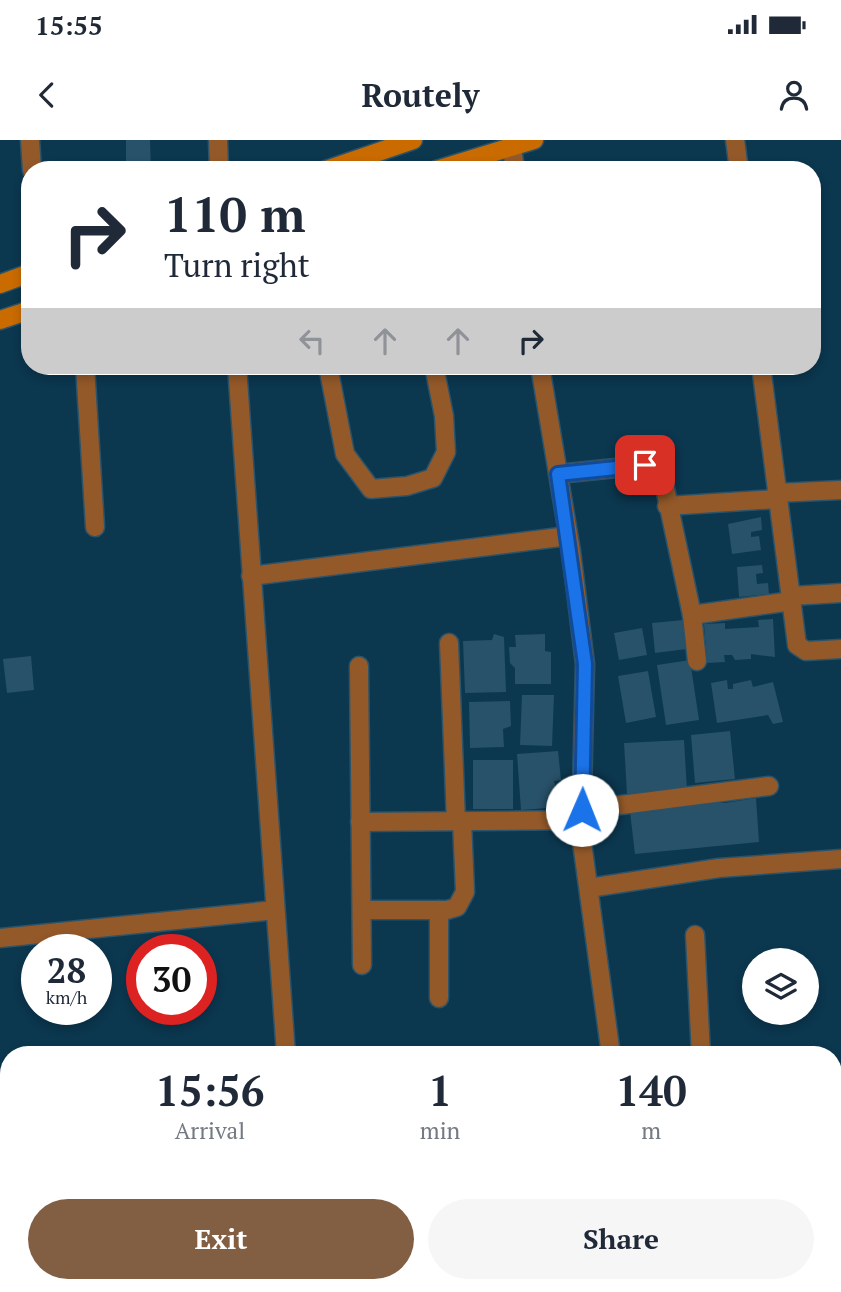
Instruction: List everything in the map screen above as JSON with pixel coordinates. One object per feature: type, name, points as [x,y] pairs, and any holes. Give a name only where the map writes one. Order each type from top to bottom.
[{"type":"main road","points":[[352,161],[413,140]]},
{"type":"main road","points":[[461,161],[511,143],[534,140]]},
{"type":"main road","points":[[0,284],[21,276]]},
{"type":"main road","points":[[0,320],[21,313]]},
{"type":"street","points":[[30,140],[31,161]]},
{"type":"street","points":[[218,140],[219,161]]},
{"type":"street","points":[[735,140],[738,161]]},
{"type":"street","points":[[511,143],[514,161]]},
{"type":"street","points":[[86,375],[95,527]]},
{"type":"street","points":[[238,375],[285,1046]]},
{"type":"street","points":[[330,375],[345,454],[371,489],[407,486],[433,478],[446,452],[444,416],[436,375]]},
{"type":"street","points":[[542,375],[568,536],[585,664],[582,815],[610,1046]]},
{"type":"street","points":[[762,375],[776,496],[800,649],[841,649]]},
{"type":"street","points":[[558,474],[654,467],[662,474],[692,615],[697,661]]},
{"type":"street","points":[[667,506],[841,490]]},
{"type":"street","points":[[251,576],[568,536]]},
{"type":"street","points":[[692,615],[841,593]]},
{"type":"street","points":[[362,910],[439,910],[457,907],[465,892],[449,643]]},
{"type":"street","points":[[359,666],[362,965]]},
{"type":"street","points":[[360,822],[459,821],[582,815],[769,786]]},
{"type":"street","points":[[589,888],[719,868],[841,859]]},
{"type":"street","points":[[0,938],[275,910]]},
{"type":"street","points":[[439,910],[439,998]]},
{"type":"street","points":[[695,935],[701,1046]]},
{"type":"building","points":[[126,140],[150,140],[151,161],[126,161]]},
{"type":"building","points":[[761,517],[762,530],[751,532],[751,537],[759,536],[761,550],[732,554],[728,524]]},
{"type":"building","points":[[762,565],[763,573],[756,574],[757,584],[768,583],[769,594],[739,597],[737,567]]},
{"type":"building","points":[[773,619],[775,657],[751,654],[751,659],[735,660],[732,655],[724,655],[725,662],[707,663],[704,624],[725,623],[725,629],[759,627],[758,620]]},
{"type":"building","points":[[683,620],[687,649],[655,653],[652,623]]},
{"type":"building","points":[[642,628],[647,655],[619,660],[614,633]]},
{"type":"building","points":[[494,634],[504,637],[506,692],[465,693],[463,641],[492,640]]},
{"type":"building","points":[[545,634],[545,651],[551,652],[551,684],[515,684],[515,668],[510,663],[509,647],[516,647],[515,635]]},
{"type":"building","points":[[31,656],[34,690],[7,693],[3,659]]},
{"type":"building","points":[[690,660],[699,720],[666,725],[657,665]]},
{"type":"building","points":[[648,671],[656,717],[626,723],[618,676]]},
{"type":"building","points":[[727,680],[728,689],[733,689],[733,684],[751,680],[753,687],[773,682],[783,722],[773,724],[768,715],[717,723],[711,683]]},
{"type":"building","points":[[522,695],[554,695],[552,746],[520,745]]},
{"type":"building","points":[[510,701],[511,726],[503,729],[504,747],[470,748],[469,702]]},
{"type":"building","points":[[730,731],[735,779],[695,783],[691,735]]},
{"type":"building","points":[[684,740],[687,790],[627,794],[624,743]]},
{"type":"building","points":[[558,751],[561,780],[554,781],[561,807],[521,810],[517,754]]},
{"type":"building","points":[[473,760],[513,760],[513,809],[473,809]]},
{"type":"building","points":[[756,798],[759,842],[635,854],[630,812],[657,811],[659,807],[684,803],[725,803]]},
{"type":"route","points":[[582,810],[585,664],[558,474],[645,465]]}]
